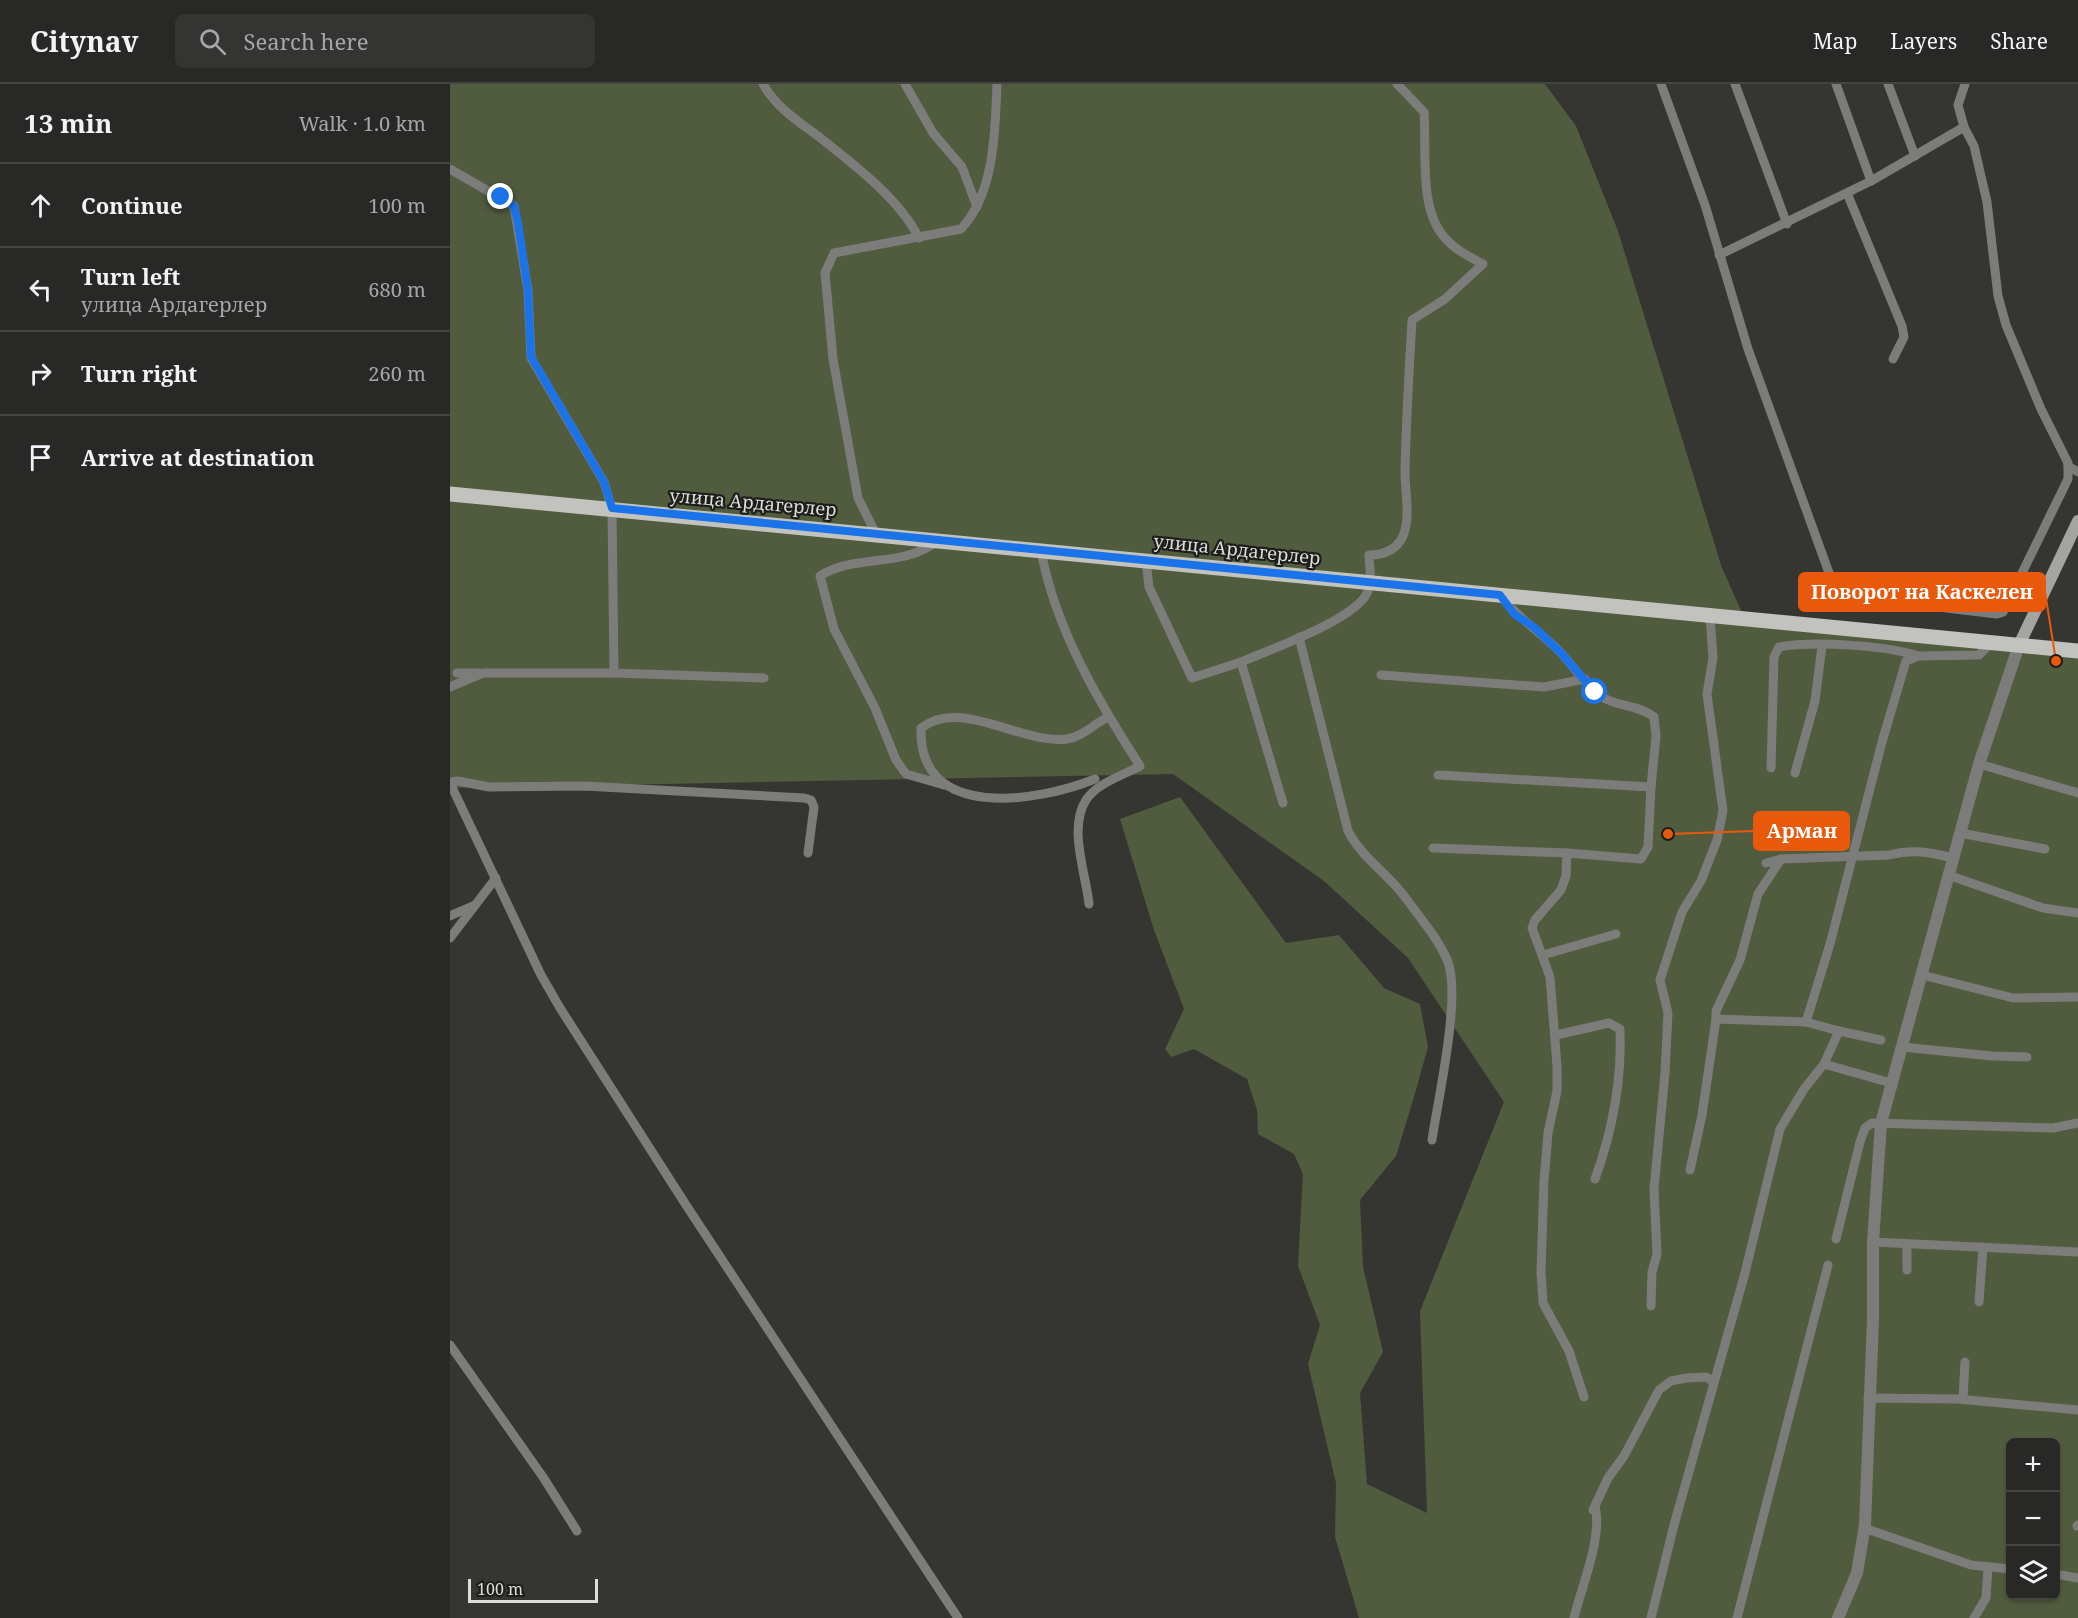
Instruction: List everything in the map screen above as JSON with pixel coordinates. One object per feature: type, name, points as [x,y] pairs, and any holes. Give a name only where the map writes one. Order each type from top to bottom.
[{"type":"main road","name":"улица Ардагерлер","points":[[450,494],[2078,651]]},
{"type":"main road","points":[[2019,645],[2078,521]]},
{"type":"street","points":[[763,84],[772,100],[785,113],[834,149],[902,212],[919,238]]},
{"type":"street","points":[[905,84],[933,133],[962,168],[977,207]]},
{"type":"street","points":[[876,534],[858,498],[851,471],[833,359],[825,273],[834,253],[961,230],[977,207],[991,156],[997,84]]},
{"type":"street","points":[[1146,561],[1149,587],[1192,678],[1241,662],[1299,637],[1356,608],[1368,594],[1369,555],[1380,555],[1397,545],[1406,522],[1406,438],[1412,320],[1445,299],[1483,264],[1449,242],[1434,220],[1425,170],[1424,112],[1397,84]]},
{"type":"street","points":[[1661,84],[1705,206],[1771,416],[1837,595],[1997,614],[2003,612],[2068,479],[2067,466],[2006,325],[1998,296],[1987,202],[1974,146],[1964,127],[1958,105],[1965,84]]},
{"type":"street","points":[[1735,84],[1787,224]]},
{"type":"street","points":[[1836,84],[1871,181]]},
{"type":"street","points":[[1888,84],[1916,156]]},
{"type":"street","points":[[1719,255],[1787,224],[1871,181],[1964,127]]},
{"type":"street","points":[[450,169],[514,206],[528,291],[531,357],[604,482],[612,508],[614,673]]},
{"type":"street","points":[[1847,192],[1902,326],[1904,337],[1893,358]]},
{"type":"street","points":[[2067,466],[2078,472]]},
{"type":"street","points":[[938,540],[926,550],[900,558],[832,569],[820,576],[834,629],[875,708],[896,760],[906,774],[944,784]]},
{"type":"street","points":[[1041,551],[1046,580],[1062,622],[1108,717],[1140,766],[1112,781],[1086,799],[1078,822],[1089,904]]},
{"type":"street","points":[[1433,848],[1568,853],[1641,859],[1648,847],[1656,735],[1654,717],[1647,711],[1606,699],[1535,628],[1514,614],[1500,595]]},
{"type":"street","points":[[1651,1306],[1652,1272],[1657,1254],[1654,1189],[1668,1013],[1660,980],[1682,912],[1701,880],[1717,840],[1723,811],[1707,694],[1713,658],[1710,616]]},
{"type":"street","points":[[1299,637],[1348,831],[1365,858],[1402,894],[1437,941],[1451,972],[1450,1024],[1432,1140]]},
{"type":"street","points":[[1771,768],[1774,657],[1779,647],[1822,646],[1904,651],[1918,656],[1979,655],[1992,642]]},
{"type":"street","points":[[1838,1618],[1857,1573],[1864,1528],[1873,1319],[1873,1242],[1881,1123],[1979,764],[2019,645]]},
{"type":"street","points":[[1795,774],[1815,701],[1822,646]]},
{"type":"street","points":[[1806,1022],[1854,856],[1894,697],[1906,661],[1918,656]]},
{"type":"street","points":[[1241,662],[1283,803]]},
{"type":"street","points":[[457,673],[614,673],[764,678]]},
{"type":"street","points":[[450,687],[483,673]]},
{"type":"street","points":[[1381,675],[1544,687],[1585,679]]},
{"type":"street","points":[[1095,779],[1070,789],[1010,799],[953,791],[944,784],[929,765],[921,747],[921,728],[931,721],[972,719],[1049,739],[1065,739],[1076,737],[1108,717]]},
{"type":"street","points":[[1979,764],[2078,793]]},
{"type":"street","points":[[1438,775],[1651,788]]},
{"type":"street","points":[[808,854],[814,807],[811,800],[804,798],[584,786],[489,787],[458,781],[450,783],[541,975],[588,1053],[958,1618]]},
{"type":"street","points":[[1960,833],[2045,849]]},
{"type":"street","points":[[1766,863],[1781,859],[1889,855],[1906,851],[1924,851],[1953,858]]},
{"type":"street","points":[[1568,853],[1566,876],[1561,890],[1535,920],[1532,928],[1550,977],[1556,1035],[1557,1090],[1548,1133],[1541,1233],[1542,1297],[1555,1329],[1569,1351],[1584,1397]]},
{"type":"street","points":[[1690,1170],[1702,1114],[1720,1002],[1748,937],[1758,894],[1781,859]]},
{"type":"street","points":[[1948,875],[2043,908],[2078,913]]},
{"type":"street","points":[[450,938],[496,878]]},
{"type":"street","points":[[450,916],[478,904]]},
{"type":"street","points":[[1543,955],[1617,933]]},
{"type":"street","points":[[1922,975],[2013,998],[2078,997]]},
{"type":"street","points":[[1716,1019],[1806,1022],[1881,1040]]},
{"type":"street","points":[[1556,1035],[1609,1023],[1620,1029],[1619,1071],[1614,1118],[1595,1179]]},
{"type":"street","points":[[1651,1618],[1713,1381],[1745,1273],[1780,1129],[1804,1089],[1824,1064],[1839,1031]]},
{"type":"street","points":[[1902,1047],[2027,1057]]},
{"type":"street","points":[[1824,1064],[1891,1083]]},
{"type":"street","points":[[1836,1239],[1865,1128],[1872,1122],[2053,1128],[2078,1123]]},
{"type":"street","points":[[1873,1242],[2078,1251]]},
{"type":"street","points":[[1907,1244],[1907,1270]]},
{"type":"street","points":[[1979,1302],[1983,1247]]},
{"type":"street","points":[[1737,1618],[1828,1264]]},
{"type":"street","points":[[450,1345],[543,1477],[577,1531]]},
{"type":"street","points":[[1962,1399],[1965,1362]]},
{"type":"street","points":[[1574,1618],[1586,1580],[1596,1530],[1594,1508],[1608,1478],[1623,1456],[1659,1390],[1671,1382],[1686,1378],[1706,1377],[1713,1381]]},
{"type":"street","points":[[1868,1398],[1962,1399],[2078,1410]]},
{"type":"street","points":[[1864,1528],[1971,1565],[2006,1569]]},
{"type":"street","points":[[1974,1618],[1986,1598],[1988,1567]]},
{"type":"street","points":[[2060,1575],[2078,1578]]},
{"type":"green space","points":[[450,84],[1545,84],[1576,126],[1618,231],[1722,568],[1745,619],[2078,651],[2078,1618],[1359,1618],[1335,1537],[1336,1483],[1308,1364],[1320,1325],[1298,1266],[1303,1174],[1294,1154],[1258,1134],[1257,1110],[1247,1079],[1194,1049],[1171,1057],[1165,1049],[1184,1009],[1154,930],[1120,819],[1180,797],[1286,943],[1339,935],[1384,988],[1420,1004],[1428,1047],[1396,1156],[1360,1200],[1363,1267],[1383,1352],[1360,1393],[1367,1484],[1427,1513],[1420,1311],[1504,1102],[1408,958],[1324,881],[1173,774],[450,788]]},
{"type":"place","name":"Поворот на Каскелен","points":[[2056,661]]},
{"type":"place","name":"Арман","points":[[1668,834]]},
{"type":"route","points":[[501,197],[514,206],[518,223],[528,291],[531,357],[604,482],[612,508],[718,521],[876,534],[1500,595],[1514,614],[1535,628],[1561,653],[1595,692]]}]
